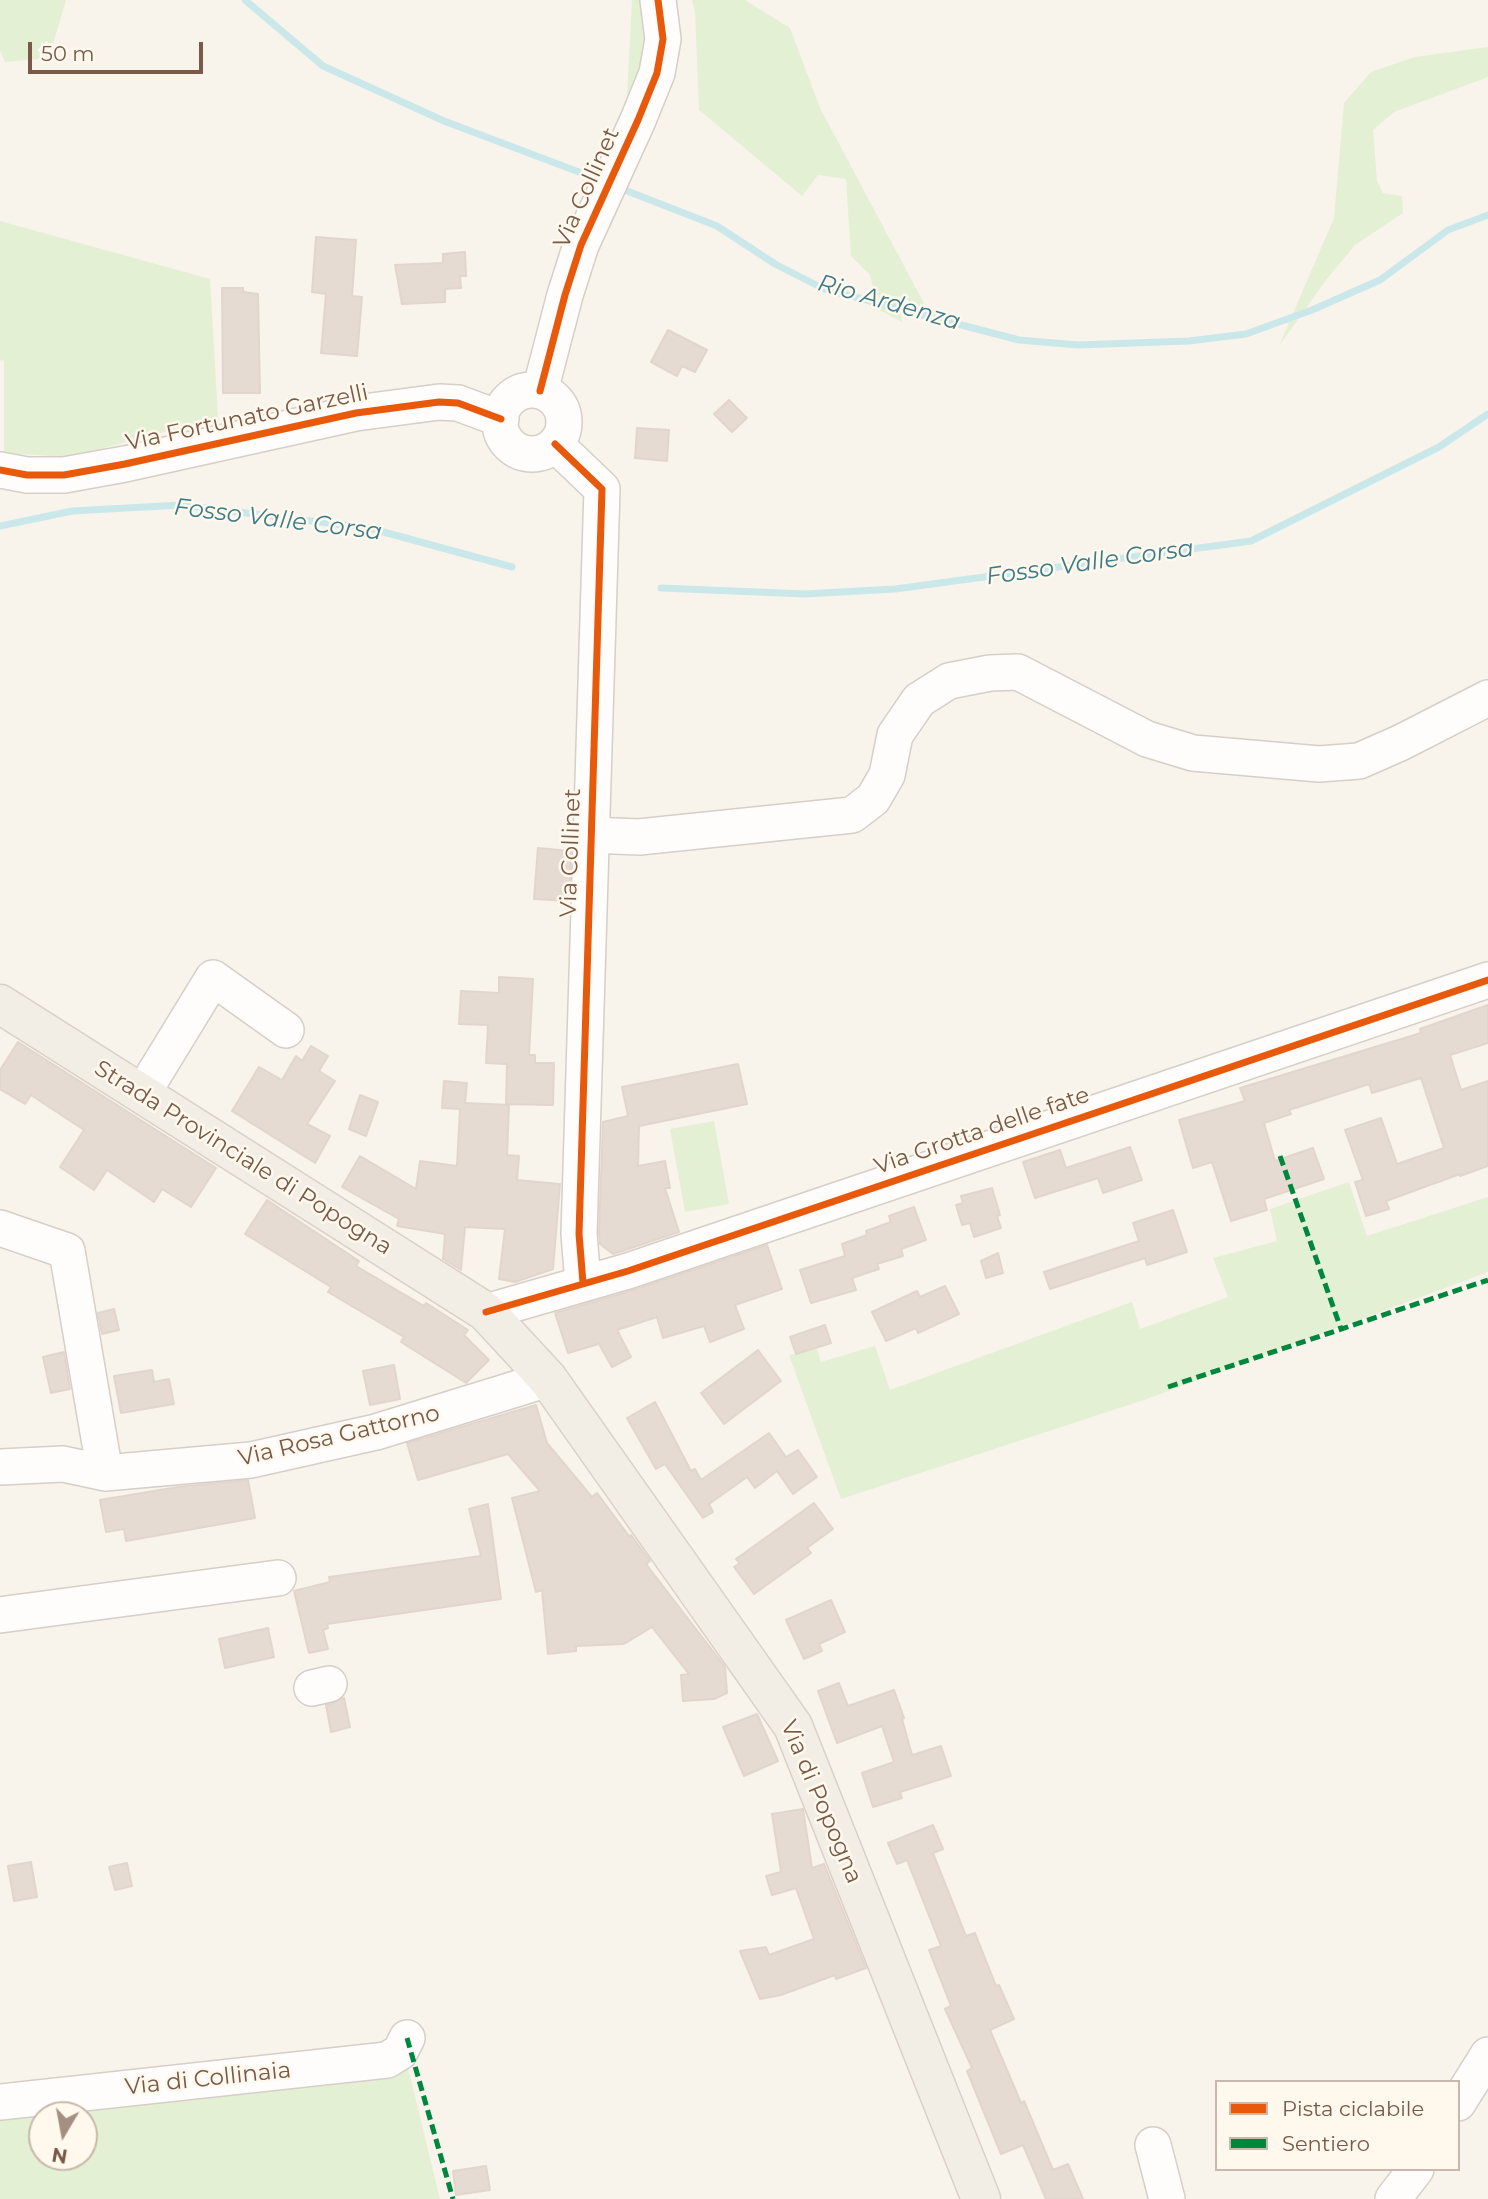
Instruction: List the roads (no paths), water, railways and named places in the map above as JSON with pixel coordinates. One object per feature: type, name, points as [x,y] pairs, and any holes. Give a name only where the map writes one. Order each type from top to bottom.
[{"type":"main road","name":"Strada Provinciale di Popogna","points":[[0,1004],[486,1312]]},
{"type":"main road","name":"Via di Popogna","points":[[486,1312],[548,1380],[793,1726],[981,2199]]},
{"type":"street","name":"Via Collinet","points":[[540,391],[581,245],[657,73],[663,39],[658,0]]},
{"type":"street","points":[[540,391],[556,401],[564,418],[561,437],[555,444],[538,453],[528,454],[519,451],[505,438],[501,419],[503,409],[518,394],[540,391]]},
{"type":"street","name":"Via Fortunato Garzelli","points":[[0,470],[64,475],[356,413],[439,402],[458,403],[501,419]]},
{"type":"street","name":"Via Collinet","points":[[555,444],[602,489],[579,1234],[583,1283]]},
{"type":"street","points":[[591,835],[639,837],[852,815],[873,799],[887,775],[895,735],[919,700],[949,681],[990,673],[1018,671],[1147,739],[1193,753],[1318,764],[1359,761],[1488,698]]},
{"type":"street","points":[[142,1094],[213,978],[286,1030]]},
{"type":"street","name":"Via Grotta delle fate","points":[[486,1312],[927,1178],[1488,980]]},
{"type":"street","points":[[0,1228],[67,1251],[105,1473]]},
{"type":"street","name":"Via Rosa Gattorno","points":[[0,1467],[63,1464],[105,1473],[251,1460],[376,1432],[548,1380]]},
{"type":"street","points":[[0,1615],[284,1584]]},
{"type":"street","name":"Via di Collinaia","points":[[0,2102],[387,2060],[400,2052],[407,2038]]},
{"type":"street","points":[[1470,2098],[1488,2055]]},
{"type":"street","points":[[1153,2145],[1167,2199]]},
{"type":"street","points":[[1393,2199],[1414,2171]]},
{"type":"waterway","name":"Rio Ardenza","points":[[245,0],[323,66],[444,121],[600,180]]},
{"type":"waterway","name":"Rio Ardenza","points":[[617,187],[717,226],[775,264],[824,289],[1019,340],[1078,345],[1189,341],[1246,334],[1312,310],[1380,280],[1448,230],[1488,215]]},
{"type":"waterway","name":"Fosso Valle Corsa","points":[[661,588],[805,594],[895,589],[1251,541],[1439,447],[1488,414]]},
{"type":"waterway","name":"Fosso Valle Corsa","points":[[0,526],[72,511],[181,505],[369,528],[512,567]]}]
